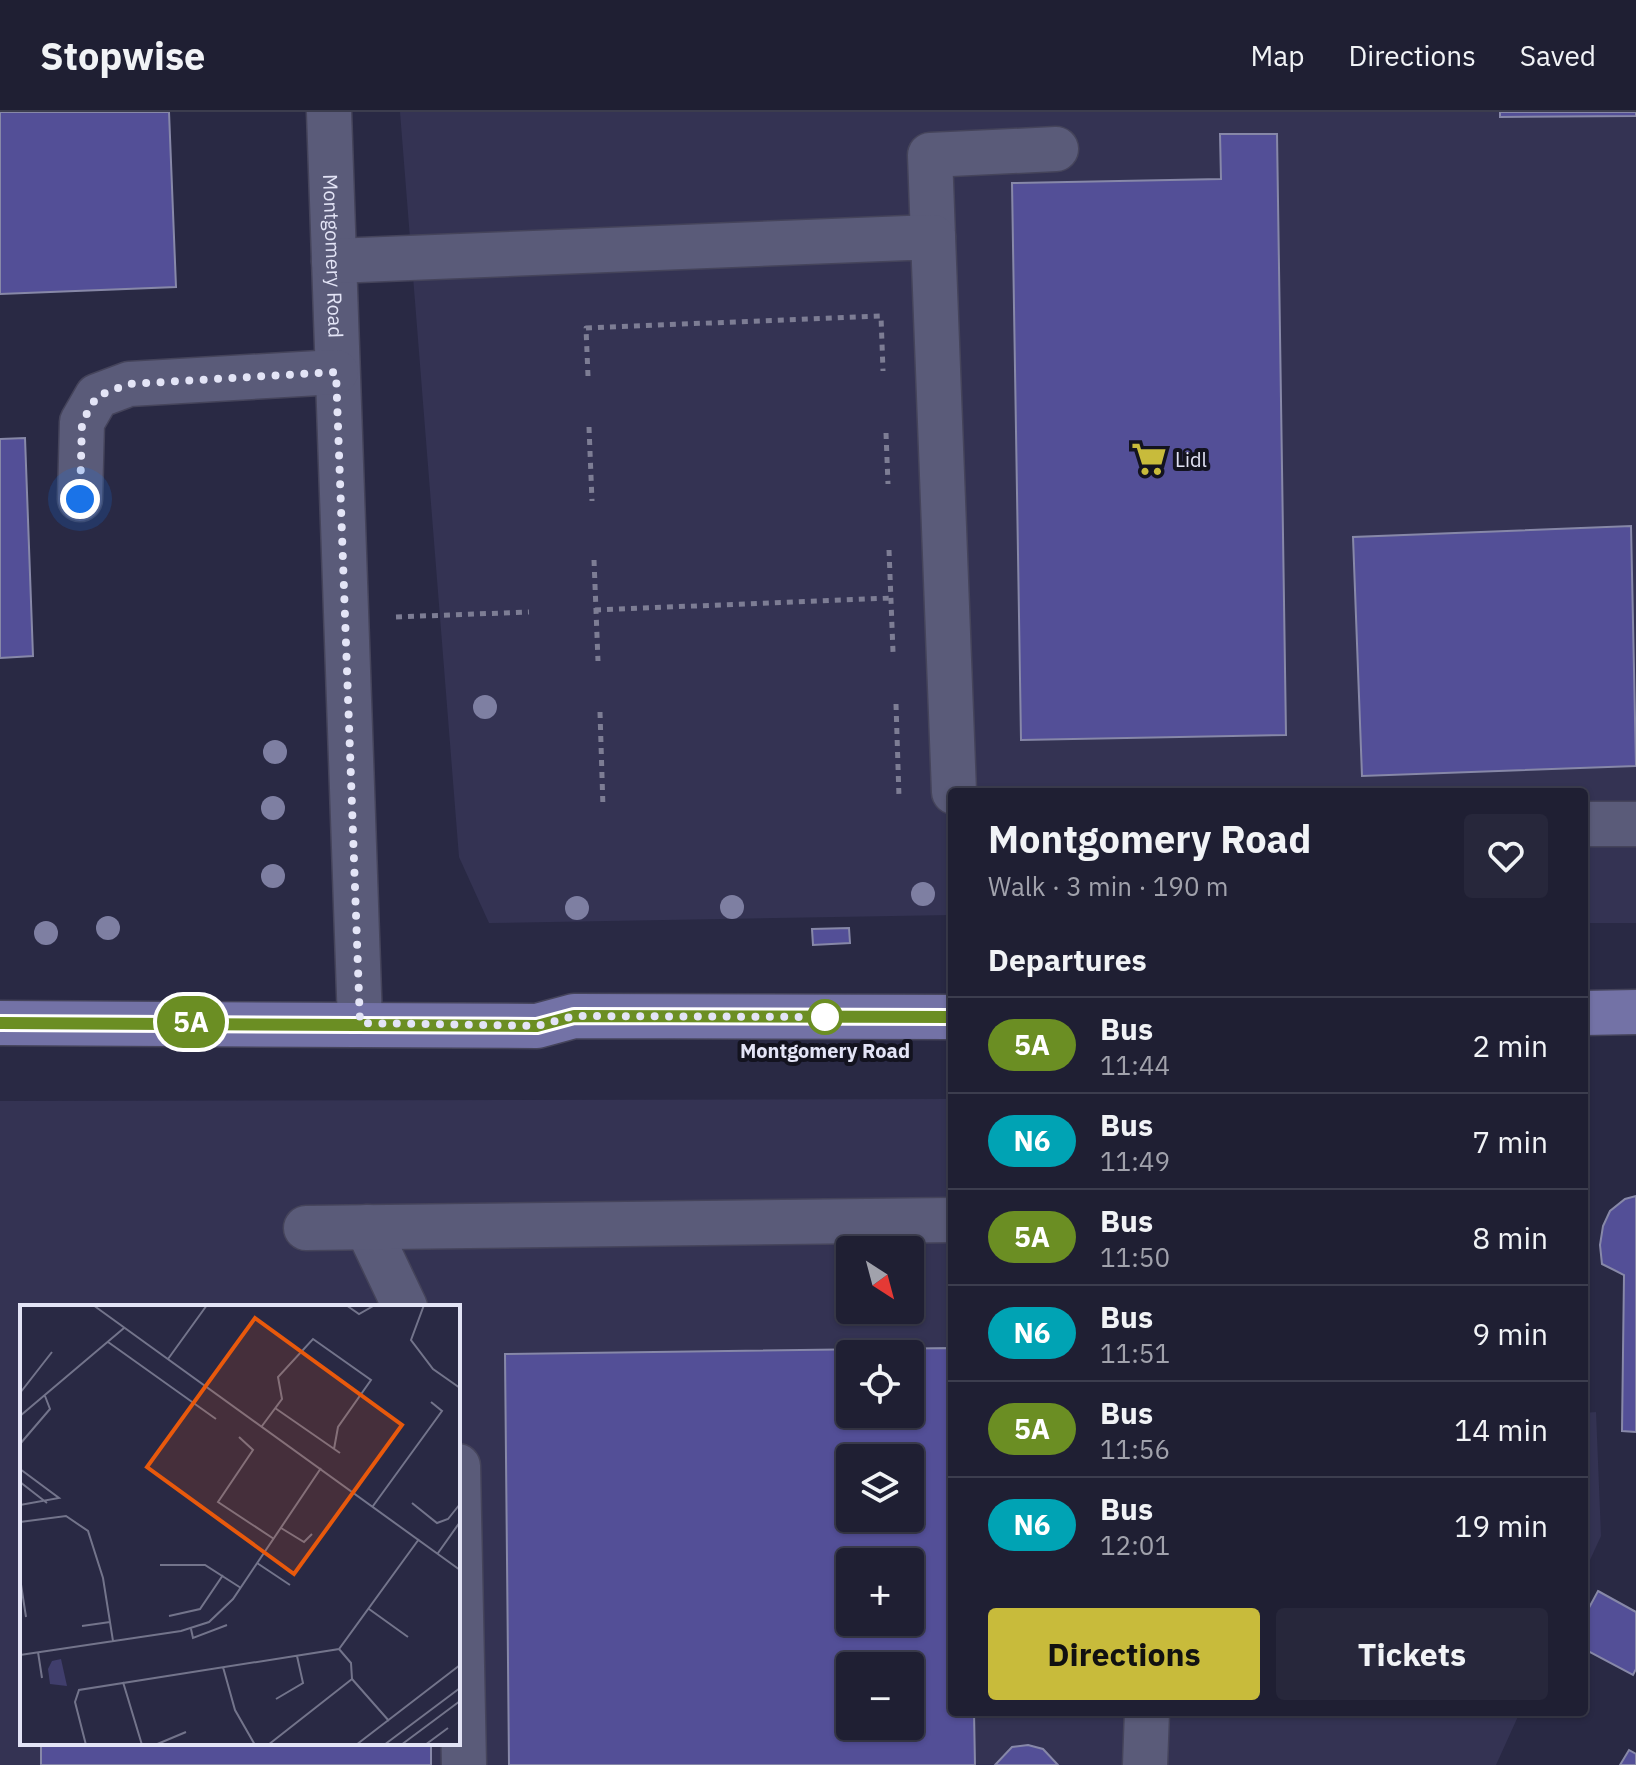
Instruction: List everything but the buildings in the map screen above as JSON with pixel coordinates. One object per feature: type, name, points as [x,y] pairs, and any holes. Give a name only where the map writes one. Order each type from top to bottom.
[{"type":"main road","points":[[1588,1013],[1636,1012]]},
{"type":"main road","points":[[0,1023],[537,1026],[574,1016],[948,1017]]},
{"type":"street","name":"Montgomery Road","points":[[329,112],[360,1023]]},
{"type":"street","points":[[954,788],[930,155],[1056,149]]},
{"type":"street","points":[[334,261],[933,237]]},
{"type":"street","points":[[80,499],[82,422],[97,396],[129,384],[336,372]]},
{"type":"street","points":[[1588,824],[1636,824]]},
{"type":"street","points":[[306,1228],[948,1220]]},
{"type":"street","points":[[367,1227],[404,1305]]},
{"type":"street","points":[[460,1566],[464,1765]]},
{"type":"street","points":[[1145,1765],[1147,1716]]},
{"type":"path","points":[[588,376],[586,328],[881,316],[883,371]]},
{"type":"path","points":[[589,427],[592,501]]},
{"type":"path","points":[[886,433],[888,484]]},
{"type":"path","points":[[889,550],[893,652]]},
{"type":"path","points":[[594,560],[598,661]]},
{"type":"path","points":[[596,610],[892,598]]},
{"type":"path","points":[[347,619],[529,612]]},
{"type":"path","points":[[896,704],[899,797]]},
{"type":"path","points":[[600,712],[603,808]]},
{"type":"shaded area","points":[[400,112],[1636,112],[1636,923],[1588,923],[1588,788],[948,788],[948,915],[489,923],[459,857]]},
{"type":"shaded area","points":[[948,1099],[948,1716],[1518,1716],[1496,1765],[0,1765],[0,1101]]},
{"type":"shaded area","points":[[1596,1412],[1601,1536],[1588,1564],[1588,1413]]},
{"type":"bus line","name":"5A","points":[[0,1023],[537,1026],[574,1016],[948,1017]]},
{"type":"place","name":"Lidl","points":[[1149,459]]},
{"type":"place","name":"Montgomery Road","points":[[825,1017]]},
{"type":"route","points":[[80,499],[82,422],[97,396],[129,384],[336,372],[360,1023],[537,1026],[574,1016],[825,1017]]}]
